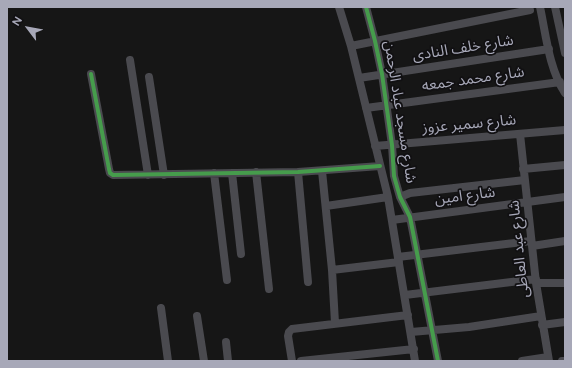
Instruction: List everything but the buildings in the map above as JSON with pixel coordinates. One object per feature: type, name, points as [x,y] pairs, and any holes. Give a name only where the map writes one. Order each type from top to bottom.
[{"type":"street","points":[[340,7],[388,197],[415,361]]},
{"type":"street","name":"شارع مسجد عباد الرحمن","points":[[366,7],[382,74],[392,145],[394,176],[400,196],[410,217],[438,361]]},
{"type":"street","points":[[555,7],[565,53]]},
{"type":"street","points":[[351,46],[527,8],[541,9],[549,49],[565,93]]},
{"type":"street","name":"شارع خلف النادى","points":[[359,78],[549,49]]},
{"type":"street","points":[[130,60],[148,175]]},
{"type":"street","points":[[91,74],[110,173],[113,175],[298,172],[380,166]]},
{"type":"street","points":[[149,77],[164,175]]},
{"type":"street","name":"شارع محمد جمعه","points":[[366,108],[560,82]]},
{"type":"street","name":"شارع سمير عزوز","points":[[375,146],[565,130]]},
{"type":"street","name":"شارع عبد العاطى","points":[[520,134],[536,281],[548,359]]},
{"type":"street","points":[[523,169],[565,165]]},
{"type":"street","points":[[322,171],[332,270],[335,323]]},
{"type":"street","points":[[256,172],[269,289]]},
{"type":"street","points":[[298,172],[308,282]]},
{"type":"street","points":[[232,173],[241,254]]},
{"type":"street","points":[[214,174],[227,280]]},
{"type":"street","points":[[400,196],[410,193],[525,180]]},
{"type":"street","points":[[326,206],[388,197]]},
{"type":"street","name":"شارع امين","points":[[392,220],[565,197]]},
{"type":"street","points":[[332,270],[399,260],[418,254],[565,241]]},
{"type":"street","points":[[405,295],[536,281],[565,283]]},
{"type":"street","points":[[161,308],[168,361]]},
{"type":"street","points":[[292,361],[288,336],[292,329],[408,315]]},
{"type":"street","points":[[197,316],[204,361]]},
{"type":"street","points":[[411,332],[497,324],[541,316]]},
{"type":"street","points":[[542,325],[565,322]]},
{"type":"street","points":[[226,342],[228,361]]},
{"type":"street","points":[[301,361],[414,349]]},
{"type":"street","points":[[522,361],[548,359]]},
{"type":"cycle path","points":[[366,7],[382,74],[392,145],[394,176],[400,197],[410,217],[438,361]]},
{"type":"cycle path","points":[[91,74],[109,169],[110,173],[113,175],[298,172],[380,166]]}]
